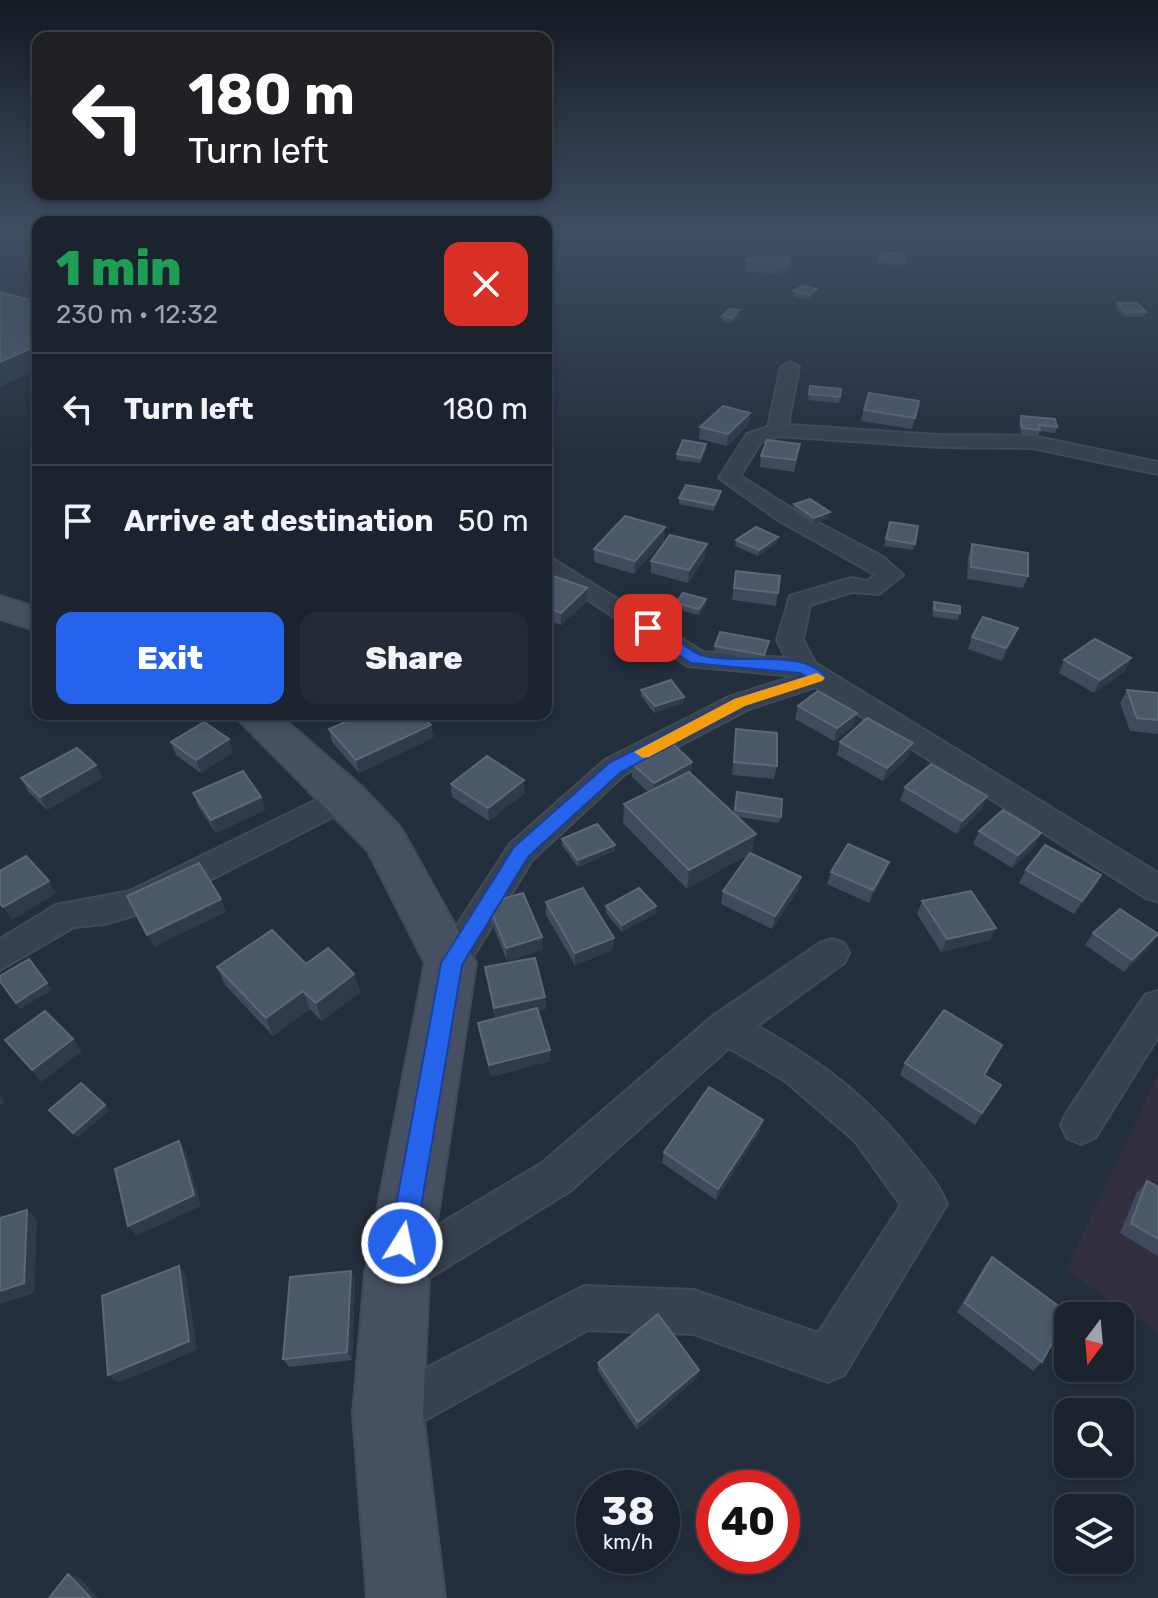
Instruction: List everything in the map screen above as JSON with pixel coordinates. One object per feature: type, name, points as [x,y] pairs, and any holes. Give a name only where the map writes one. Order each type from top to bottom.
[{"type":"street","points":[[777,430],[790,367]]},
{"type":"street","points":[[811,673],[790,640],[799,601],[851,585],[871,589],[891,575],[875,562],[786,515],[729,478],[754,438],[777,430],[938,441],[1032,442],[1158,468]]},
{"type":"street","points":[[552,566],[697,660],[811,673],[1158,889]]},
{"type":"street","points":[[0,607],[32,618]]},
{"type":"street","points":[[406,1598],[388,1414],[397,1274],[451,963],[521,852],[615,767],[739,703],[811,673]]},
{"type":"street","points":[[260,720],[345,797],[385,840],[451,963]]},
{"type":"street","points":[[0,956],[68,914],[105,911],[139,901],[345,797]]},
{"type":"street","points":[[397,1274],[556,1177],[726,1027],[832,953]]},
{"type":"street","points":[[1081,1125],[1158,1006]]},
{"type":"street","points":[[388,1414],[584,1308],[694,1312],[828,1359],[926,1204],[869,1128],[797,1068],[726,1027]]},
{"type":"shaded area","points":[[1158,1075],[1158,1332],[1134,1316],[1134,1302],[1113,1302],[1066,1270]]},
{"type":"building","points":[[0,305],[32,305],[32,348],[0,362]]},
{"type":"building","points":[[1119,305],[1139,305],[1146,312],[1126,312]]},
{"type":"building","points":[[730,309],[739,310],[732,318],[722,316]]},
{"type":"building","points":[[810,386],[841,389],[840,397],[809,394]]},
{"type":"building","points":[[869,393],[919,401],[915,418],[864,410]]},
{"type":"building","points":[[723,406],[750,413],[728,434],[700,427]]},
{"type":"building","points":[[1021,416],[1055,419],[1057,427],[1039,425],[1040,430],[1022,428]]},
{"type":"building","points":[[683,440],[706,444],[700,458],[677,454]]},
{"type":"building","points":[[767,440],[800,444],[795,460],[761,456]]},
{"type":"building","points":[[686,485],[721,491],[714,505],[679,498]]},
{"type":"building","points":[[810,499],[830,512],[814,518],[794,504]]},
{"type":"building","points":[[625,516],[665,527],[635,561],[594,549]]},
{"type":"building","points":[[890,522],[918,526],[915,544],[886,539]]},
{"type":"building","points":[[756,527],[778,537],[759,550],[736,540]]},
{"type":"building","points":[[670,535],[707,544],[689,570],[651,561]]},
{"type":"building","points":[[972,544],[1028,553],[1028,576],[971,567]]},
{"type":"building","points":[[736,571],[780,576],[778,593],[734,588]]},
{"type":"building","points":[[552,575],[587,588],[561,613],[552,609]]},
{"type":"building","points":[[683,593],[706,599],[699,609],[676,603]]},
{"type":"building","points":[[934,602],[960,606],[960,613],[935,610]]},
{"type":"building","points":[[983,617],[1018,628],[1006,648],[972,637]]},
{"type":"building","points":[[720,632],[769,641],[764,655],[715,646]]},
{"type":"building","points":[[1095,639],[1131,658],[1100,680],[1064,660]]},
{"type":"building","points":[[671,680],[684,697],[655,706],[641,690]]},
{"type":"building","points":[[1127,690],[1158,693],[1158,720],[1137,718]]},
{"type":"building","points":[[818,691],[857,713],[837,728],[798,706]]},
{"type":"building","points":[[867,718],[913,743],[887,768],[840,742]]},
{"type":"building","points":[[349,720],[426,720],[431,725],[356,760],[329,729]]},
{"type":"building","points":[[204,722],[229,739],[196,760],[171,742]]},
{"type":"building","points":[[736,729],[777,733],[777,766],[734,762]]},
{"type":"building","points":[[672,743],[692,762],[654,783],[632,764]]},
{"type":"building","points":[[77,748],[96,765],[40,797],[21,778]]},
{"type":"building","points":[[487,756],[524,780],[488,808],[451,784]]},
{"type":"building","points":[[931,764],[987,796],[962,821],[905,787]]},
{"type":"building","points":[[243,771],[261,797],[211,820],[193,793]]},
{"type":"building","points":[[689,772],[756,834],[689,870],[624,804]]},
{"type":"building","points":[[737,792],[782,799],[781,817],[735,810]]},
{"type":"building","points":[[1003,810],[1041,833],[1018,855],[979,831]]},
{"type":"building","points":[[597,824],[615,845],[578,860],[562,839]]},
{"type":"building","points":[[848,844],[889,862],[873,890],[831,872]]},
{"type":"building","points":[[1045,845],[1101,875],[1082,901],[1026,870]]},
{"type":"building","points":[[750,853],[801,877],[775,916],[723,891]]},
{"type":"building","points":[[26,856],[49,881],[3,907],[0,903],[0,871]]},
{"type":"building","points":[[199,863],[221,899],[147,935],[127,896]]},
{"type":"building","points":[[583,888],[614,938],[575,953],[546,902]]},
{"type":"building","points":[[639,888],[656,906],[622,925],[606,906]]},
{"type":"building","points":[[971,891],[996,928],[947,939],[922,901]]},
{"type":"building","points":[[523,893],[542,937],[506,948],[488,903]]},
{"type":"building","points":[[1120,909],[1158,934],[1132,960],[1093,933]]},
{"type":"building","points":[[272,930],[306,964],[328,948],[354,974],[316,1003],[303,991],[266,1018],[217,967]]},
{"type":"building","points":[[535,958],[545,997],[494,1008],[485,967]]},
{"type":"building","points":[[29,959],[47,983],[16,1003],[0,981],[0,976]]},
{"type":"building","points":[[537,1008],[550,1050],[489,1065],[478,1023]]},
{"type":"building","points":[[944,1010],[1002,1045],[984,1075],[1001,1085],[982,1113],[905,1063]]},
{"type":"building","points":[[45,1011],[73,1039],[32,1070],[5,1040]]},
{"type":"building","points":[[81,1083],[105,1105],[73,1133],[49,1110]]},
{"type":"building","points":[[709,1087],[763,1120],[718,1189],[664,1152]]},
{"type":"building","points":[[179,1141],[194,1195],[128,1226],[115,1169]]},
{"type":"building","points":[[1147,1181],[1158,1187],[1158,1239],[1131,1223]]},
{"type":"building","points":[[27,1210],[24,1283],[0,1291],[0,1218]]},
{"type":"building","points":[[992,1257],[1054,1303],[1054,1339],[1042,1362],[965,1303]]},
{"type":"building","points":[[179,1266],[189,1341],[108,1375],[102,1296]]},
{"type":"building","points":[[351,1271],[347,1352],[283,1359],[290,1277]]},
{"type":"building","points":[[658,1314],[699,1370],[638,1422],[598,1363]]},
{"type":"building","points":[[68,1574],[91,1598],[49,1598]]},
{"type":"slow traffic","points":[[643,752],[739,703],[817,678]]},
{"type":"route","points":[[402,1243],[451,963],[521,852],[615,767],[739,703],[818,677],[804,668],[697,660],[648,628]]}]
